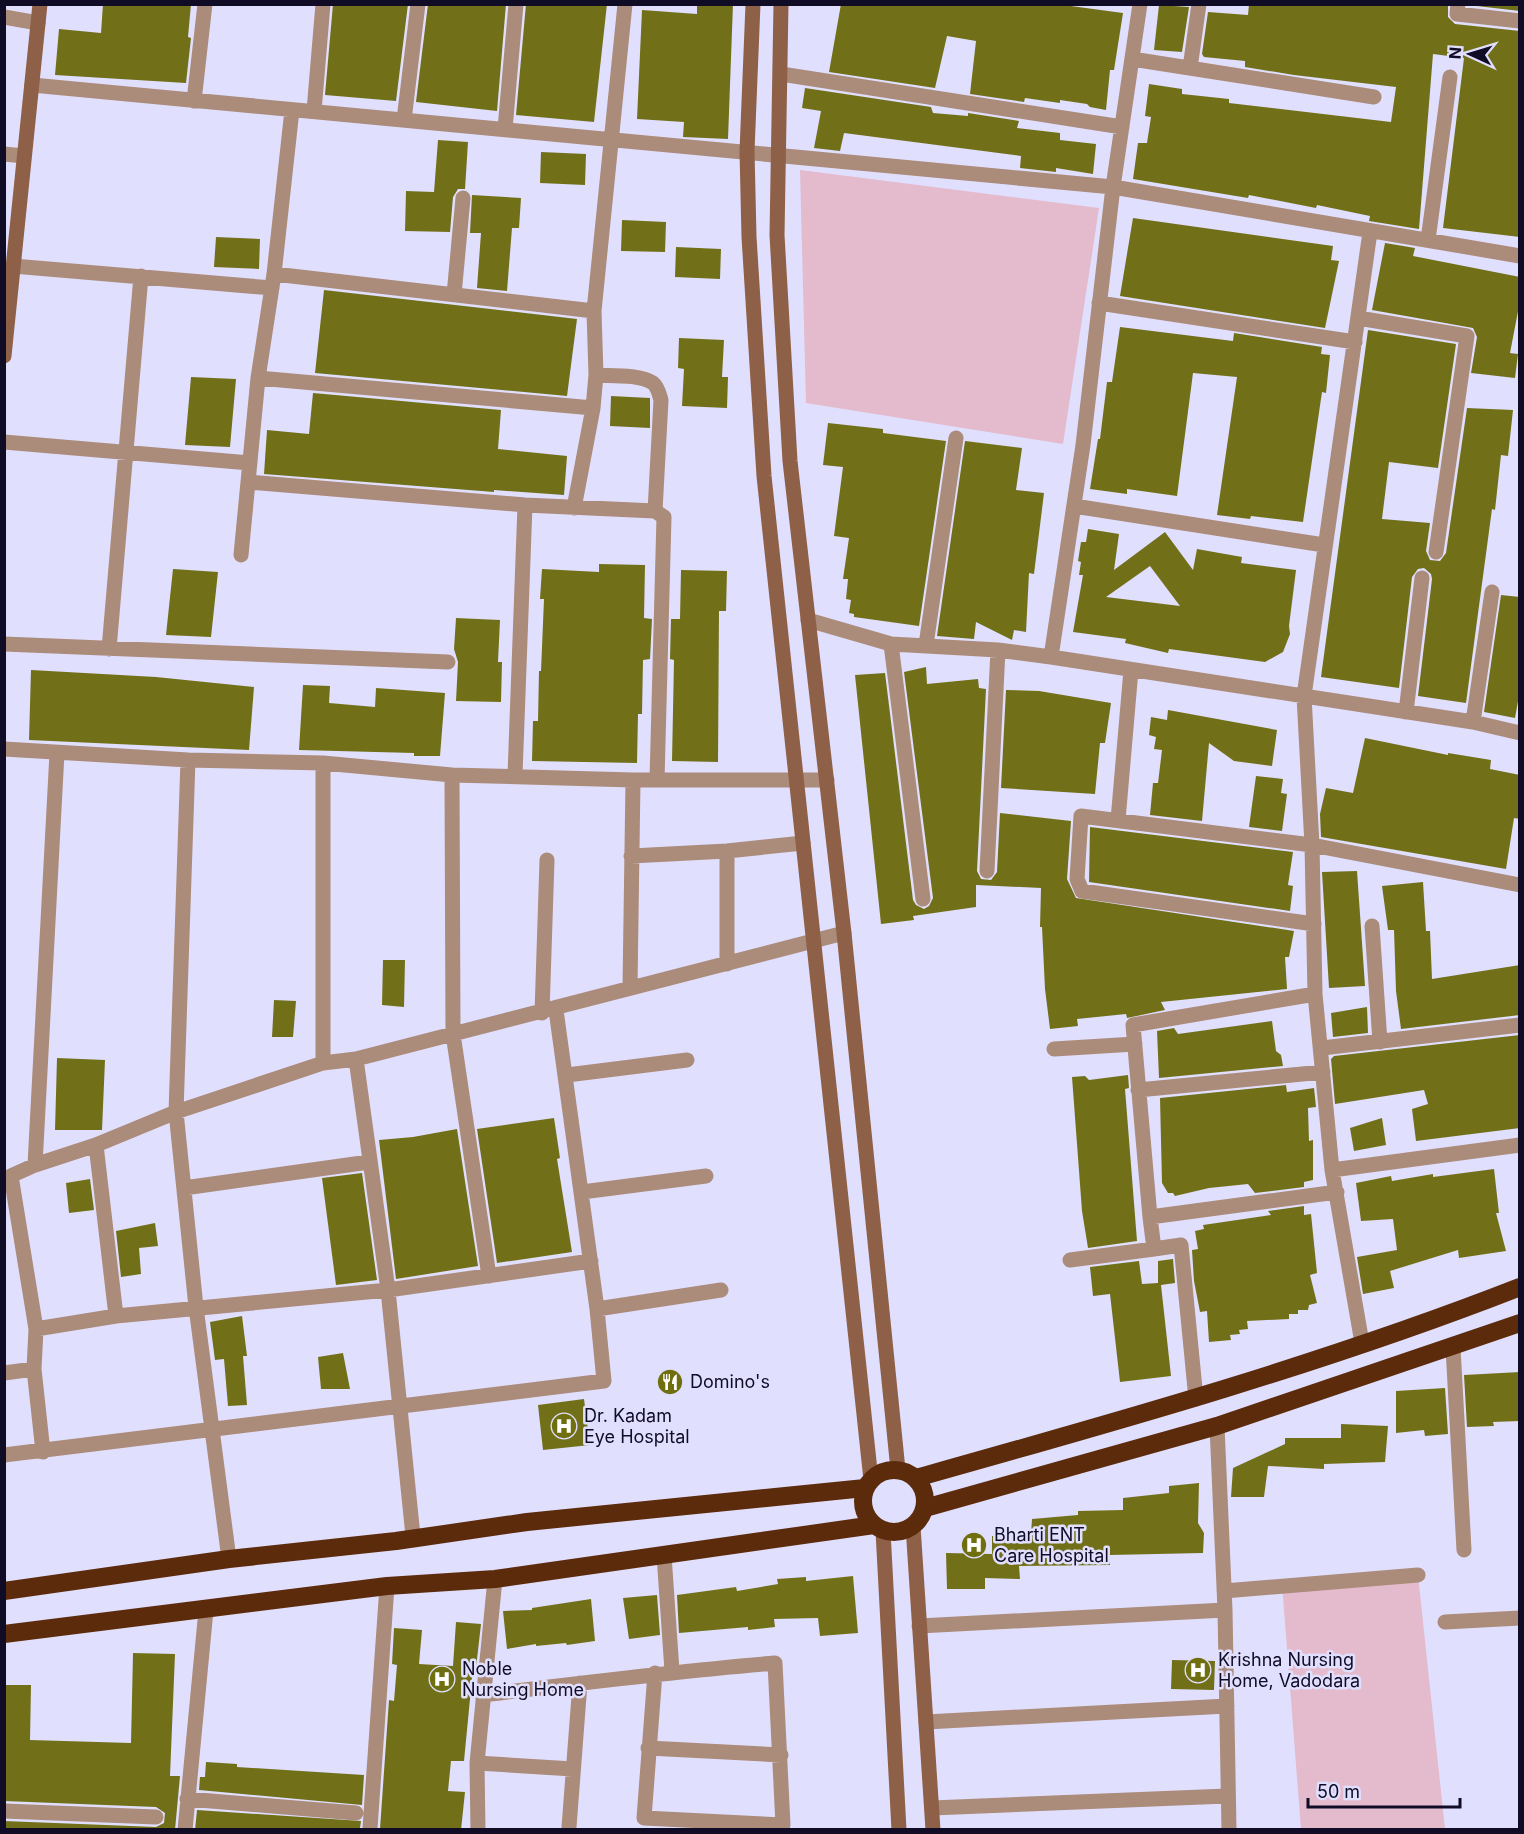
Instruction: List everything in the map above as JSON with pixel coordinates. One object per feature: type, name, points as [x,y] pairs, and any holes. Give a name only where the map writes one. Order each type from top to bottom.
[{"type":"highway","points":[[916,1478],[1196,1399],[1520,1287]]},
{"type":"highway","points":[[925,1508],[1217,1426],[1520,1323]]},
{"type":"highway","points":[[4,1591],[229,1559],[396,1541],[413,1536],[868,1484],[888,1470],[898,1470],[916,1478],[922,1487],[925,1508],[914,1526],[904,1531],[878,1528],[495,1579],[387,1586],[4,1634]]},
{"type":"highway","points":[[868,1484],[864,1508],[878,1528]]},
{"type":"street","points":[[4,356],[8,292],[13,266],[40,4]]},
{"type":"street","points":[[195,101],[205,4]]},
{"type":"street","points":[[314,111],[323,4]]},
{"type":"street","points":[[404,120],[418,4]]},
{"type":"street","points":[[505,129],[516,4]]},
{"type":"street","points":[[574,508],[596,375],[594,311],[625,4]]},
{"type":"street","points":[[753,4],[747,151],[752,310],[764,476],[814,941],[868,1484]]},
{"type":"street","points":[[781,4],[777,235],[790,461],[844,933],[898,1470]]},
{"type":"street","points":[[1190,68],[1199,4]]},
{"type":"street","points":[[1458,4],[1457,14],[1520,21]]},
{"type":"street","points":[[1051,657],[1074,506],[1113,187],[1132,59],[1136,5]]},
{"type":"street","points":[[4,17],[38,23]]},
{"type":"street","points":[[1132,59],[1374,97]]},
{"type":"street","points":[[781,74],[1122,127]]},
{"type":"street","points":[[1428,240],[1450,77]]},
{"type":"street","points":[[32,86],[1113,187],[1520,256]]},
{"type":"street","points":[[241,555],[258,378],[273,281],[292,110]]},
{"type":"street","points":[[4,154],[24,156]]},
{"type":"street","points":[[454,295],[463,198]]},
{"type":"street","points":[[1362,1343],[1332,1170],[1315,994],[1312,845],[1304,696],[1370,232]]},
{"type":"street","points":[[13,266],[141,276],[273,281],[454,295],[594,311]]},
{"type":"street","points":[[109,649],[124,453],[141,276]]},
{"type":"street","points":[[1100,303],[1354,342]]},
{"type":"street","points":[[1358,318],[1467,336],[1436,552]]},
{"type":"street","points":[[596,375],[641,379],[652,383],[658,389],[661,400],[655,511]]},
{"type":"street","points":[[258,378],[592,408]]},
{"type":"street","points":[[926,645],[956,438]]},
{"type":"street","points":[[4,442],[250,463]]},
{"type":"street","points":[[249,482],[525,505],[655,511],[664,517],[657,780]]},
{"type":"street","points":[[515,775],[525,505]]},
{"type":"street","points":[[1074,506],[1324,545]]},
{"type":"street","points":[[1406,712],[1422,578]]},
{"type":"street","points":[[1473,722],[1492,592]]},
{"type":"street","points":[[808,620],[891,644],[998,650],[1051,657],[1473,722],[1520,733]]},
{"type":"street","points":[[4,644],[448,663]]},
{"type":"street","points":[[891,644],[923,899]]},
{"type":"street","points":[[987,871],[998,650]]},
{"type":"street","points":[[1118,820],[1131,670]]},
{"type":"street","points":[[4,749],[188,760],[323,763],[452,775],[633,780],[827,780]]},
{"type":"street","points":[[35,1165],[57,753]]},
{"type":"street","points":[[188,760],[176,1112],[196,1307],[229,1559]]},
{"type":"street","points":[[323,763],[323,1063]]},
{"type":"street","points":[[452,775],[453,1034],[489,1276]]},
{"type":"street","points":[[630,987],[633,780]]},
{"type":"street","points":[[1314,924],[1082,891],[1077,879],[1081,816],[1312,845],[1520,885]]},
{"type":"street","points":[[631,856],[727,851],[802,843]]},
{"type":"street","points":[[727,851],[728,964]]},
{"type":"street","points":[[4,1455],[43,1452],[603,1381],[597,1309],[567,1075],[549,1012],[547,860]]},
{"type":"street","points":[[1372,926],[1380,1042]]},
{"type":"street","points":[[43,1452],[34,1369],[36,1329],[8,1178],[35,1165],[96,1145],[176,1112],[323,1063],[356,1059],[549,1012],[630,987],[844,933]]},
{"type":"street","points":[[1154,1249],[1133,1025],[1315,994]]},
{"type":"street","points":[[1322,1048],[1520,1025]]},
{"type":"street","points":[[1054,1049],[1135,1044]]},
{"type":"street","points":[[356,1059],[388,1290],[398,1408],[413,1536]]},
{"type":"street","points":[[567,1075],[687,1060]]},
{"type":"street","points":[[1138,1090],[1323,1072]]},
{"type":"street","points":[[96,1145],[116,1316]]},
{"type":"street","points":[[1332,1170],[1520,1145]]},
{"type":"street","points":[[184,1188],[369,1162]]},
{"type":"street","points":[[582,1192],[706,1176]]},
{"type":"street","points":[[1150,1216],[1337,1192]]},
{"type":"street","points":[[1070,1260],[1181,1245],[1196,1399]]},
{"type":"street","points":[[36,1329],[116,1316],[196,1307],[388,1290],[591,1261]]},
{"type":"street","points":[[597,1309],[721,1290]]},
{"type":"street","points":[[1453,1347],[1464,1550]]},
{"type":"street","points":[[4,1372],[34,1369]]},
{"type":"street","points":[[1217,1426],[1225,1610],[1229,1830]]},
{"type":"street","points":[[914,1526],[933,1830]]},
{"type":"street","points":[[878,1528],[899,1830]]},
{"type":"street","points":[[664,1555],[672,1671]]},
{"type":"street","points":[[1224,1590],[1418,1575]]},
{"type":"street","points":[[478,1830],[477,1763],[495,1579]]},
{"type":"street","points":[[370,1828],[387,1586]]},
{"type":"street","points":[[185,1830],[206,1610]]},
{"type":"street","points":[[919,1626],[1225,1610]]},
{"type":"street","points":[[1445,1622],[1520,1618]]},
{"type":"street","points":[[482,1695],[580,1683],[655,1673],[672,1671],[775,1662],[783,1825],[644,1818],[655,1673]]},
{"type":"street","points":[[569,1827],[580,1683]]},
{"type":"street","points":[[926,1722],[1227,1706]]},
{"type":"street","points":[[648,1748],[781,1755]]},
{"type":"street","points":[[477,1763],[573,1769]]},
{"type":"street","points":[[932,1808],[1227,1796]]},
{"type":"street","points":[[187,1799],[356,1813]]},
{"type":"street","points":[[4,1811],[156,1817]]},
{"type":"shaded area","points":[[800,170],[1099,208],[1063,444],[806,403]]},
{"type":"shaded area","points":[[1418,1575],[1445,1829],[1301,1829],[1282,1584]]},
{"type":"building","points":[[103,4],[191,4],[188,37],[191,38],[186,83],[55,75],[59,29],[101,33]]},
{"type":"building","points":[[333,4],[408,4],[396,101],[325,95]]},
{"type":"building","points":[[428,4],[506,4],[497,111],[416,102]]},
{"type":"building","points":[[526,4],[607,4],[594,122],[516,115]]},
{"type":"building","points":[[697,4],[733,4],[728,139],[683,137],[684,122],[637,119],[642,10],[697,14]]},
{"type":"building","points":[[841,4],[1056,4],[1123,13],[1114,70],[1110,70],[1106,110],[1090,107],[1087,104],[1060,100],[1060,103],[1025,98],[1024,102],[970,94],[976,41],[947,36],[935,88],[829,72]]},
{"type":"building","points":[[1249,4],[1448,4],[1448,17],[1455,24],[1520,31],[1520,237],[1443,228],[1464,58],[1433,54],[1419,229],[1369,221],[1370,216],[1317,205],[1316,208],[1249,195],[1248,198],[1133,179],[1138,143],[1147,143],[1151,117],[1145,116],[1149,84],[1182,89],[1182,94],[1229,99],[1229,103],[1391,122],[1396,87],[1294,75],[1245,67],[1245,61],[1204,57],[1202,54],[1208,12],[1248,15]]},
{"type":"building","points":[[1520,4],[1520,11],[1468,5]]},
{"type":"building","points":[[1159,5],[1189,7],[1182,52],[1154,50]]},
{"type":"building","points":[[805,88],[931,107],[933,113],[968,116],[968,113],[1019,121],[1017,128],[1060,133],[1060,140],[1096,144],[1093,174],[1056,168],[1056,172],[1020,168],[1021,156],[844,133],[840,151],[814,148],[821,111],[802,108]]},
{"type":"building","points":[[438,140],[468,142],[465,189],[458,189],[453,197],[450,232],[405,231],[406,191],[434,192]]},
{"type":"building","points":[[541,152],[586,154],[585,185],[540,183]]},
{"type":"building","points":[[472,195],[521,198],[519,228],[512,228],[507,291],[477,288],[481,233],[470,233]]},
{"type":"building","points":[[1133,218],[1333,246],[1331,260],[1339,261],[1325,328],[1120,296]]},
{"type":"building","points":[[622,220],[666,222],[665,252],[621,251]]},
{"type":"building","points":[[216,237],[260,239],[259,269],[214,267]]},
{"type":"building","points":[[1385,243],[1415,248],[1413,256],[1520,277],[1520,301],[1510,353],[1518,354],[1515,378],[1471,373],[1477,337],[1473,328],[1372,310]]},
{"type":"building","points":[[676,247],[721,249],[720,279],[675,277]]},
{"type":"building","points":[[324,290],[577,319],[567,396],[315,373]]},
{"type":"building","points":[[1120,327],[1233,341],[1234,333],[1322,347],[1321,354],[1330,355],[1326,393],[1322,392],[1303,522],[1217,515],[1237,377],[1193,373],[1177,496],[1127,489],[1127,494],[1090,489],[1098,439],[1100,439],[1107,382],[1112,382]]},
{"type":"building","points":[[1368,330],[1456,344],[1438,468],[1389,462],[1382,519],[1430,523],[1426,551],[1430,560],[1440,561],[1446,553],[1467,408],[1513,410],[1508,456],[1501,455],[1495,510],[1492,509],[1466,703],[1418,696],[1432,579],[1431,574],[1424,568],[1418,569],[1412,577],[1399,688],[1321,677]]},
{"type":"building","points":[[679,338],[724,340],[722,377],[728,377],[727,408],[682,406],[684,369],[678,368]]},
{"type":"building","points":[[191,377],[236,379],[230,447],[185,445]]},
{"type":"building","points":[[313,393],[501,410],[498,449],[567,456],[564,495],[494,490],[494,492],[264,474],[267,430],[309,434]]},
{"type":"building","points":[[611,396],[650,398],[650,428],[610,426]]},
{"type":"building","points":[[828,423],[883,429],[883,433],[946,441],[919,626],[854,617],[854,614],[849,613],[851,600],[846,599],[848,579],[843,579],[849,538],[834,536],[843,467],[823,465]]},
{"type":"building","points":[[965,441],[1022,448],[1016,490],[1044,493],[1034,574],[1029,573],[1026,632],[1014,630],[1012,640],[976,622],[974,639],[937,636]]},
{"type":"building","points":[[1088,529],[1119,534],[1114,570],[1165,532],[1193,570],[1197,549],[1242,557],[1241,563],[1296,570],[1290,634],[1283,652],[1265,662],[1169,649],[1168,653],[1125,643],[1126,639],[1073,632],[1083,575],[1079,575],[1081,562],[1078,561],[1081,542],[1086,542]],"holes":[[[1150,566],[1180,606],[1106,597]]]},
{"type":"building","points":[[599,564],[645,565],[644,618],[652,619],[650,659],[643,660],[642,714],[638,714],[637,763],[532,761],[533,721],[538,721],[539,671],[541,671],[544,599],[540,599],[542,569],[599,572]]},
{"type":"building","points":[[173,569],[218,572],[211,637],[166,635]]},
{"type":"building","points":[[681,570],[727,571],[726,611],[719,611],[718,762],[672,761],[674,660],[670,659],[671,619],[680,619]]},
{"type":"building","points":[[1501,595],[1520,597],[1520,690],[1515,718],[1484,712]]},
{"type":"building","points":[[456,618],[500,620],[498,662],[502,662],[501,702],[456,701],[458,662],[454,649]]},
{"type":"building","points":[[926,667],[927,684],[978,679],[979,688],[986,689],[977,871],[981,879],[991,880],[997,872],[1000,813],[1071,821],[1067,879],[1076,898],[1294,931],[1289,957],[1285,957],[1287,989],[1161,1002],[1165,1010],[1127,1018],[1126,1014],[1077,1019],[1078,1026],[1050,1029],[1045,989],[1042,927],[1040,927],[1041,888],[976,885],[976,907],[913,916],[914,920],[881,924],[855,675],[885,673],[913,900],[916,905],[924,909],[929,906],[933,898],[904,672]]},
{"type":"building","points":[[31,670],[156,677],[254,687],[249,750],[29,740]]},
{"type":"building","points":[[303,685],[330,686],[329,703],[375,707],[376,688],[445,693],[440,756],[414,756],[414,753],[299,750]]},
{"type":"building","points":[[1006,690],[1039,691],[1111,703],[1105,743],[1100,743],[1095,794],[1001,788]]},
{"type":"building","points":[[1168,710],[1277,730],[1272,766],[1234,761],[1209,743],[1202,821],[1150,815],[1153,783],[1158,783],[1162,750],[1154,749],[1156,737],[1149,735],[1151,717],[1167,720]]},
{"type":"building","points":[[1365,738],[1448,755],[1448,753],[1491,760],[1490,769],[1520,775],[1520,819],[1514,818],[1506,869],[1321,837],[1320,814],[1326,788],[1353,793]]},
{"type":"building","points":[[1256,776],[1283,779],[1281,793],[1287,794],[1282,831],[1249,827]]},
{"type":"building","points":[[1090,827],[1293,852],[1288,885],[1293,886],[1290,911],[1089,882]]},
{"type":"building","points":[[1357,871],[1365,986],[1329,988],[1322,872]]},
{"type":"building","points":[[1423,882],[1426,931],[1430,931],[1432,979],[1520,965],[1520,1015],[1401,1029],[1396,991],[1394,930],[1388,930],[1382,886]]},
{"type":"building","points":[[383,960],[405,960],[404,1007],[382,1005]]},
{"type":"building","points":[[274,1000],[296,1001],[293,1037],[272,1037]]},
{"type":"building","points":[[1367,1007],[1368,1033],[1333,1037],[1331,1013]]},
{"type":"building","points":[[1272,1021],[1276,1051],[1281,1055],[1283,1066],[1159,1078],[1157,1031],[1174,1028],[1178,1034]]},
{"type":"building","points":[[1520,1035],[1520,1128],[1416,1141],[1412,1109],[1428,1104],[1424,1090],[1335,1104],[1331,1059],[1334,1056]]},
{"type":"building","points":[[57,1058],[105,1060],[102,1130],[55,1130]]},
{"type":"building","points":[[1128,1075],[1129,1088],[1125,1089],[1137,1241],[1088,1248],[1082,1211],[1072,1077],[1085,1076],[1089,1080]]},
{"type":"building","points":[[1286,1085],[1287,1092],[1314,1088],[1316,1107],[1308,1108],[1309,1141],[1313,1140],[1313,1180],[1304,1182],[1304,1187],[1255,1193],[1248,1184],[1209,1188],[1175,1196],[1173,1193],[1168,1193],[1162,1183],[1160,1098]]},
{"type":"building","points":[[554,1118],[560,1158],[557,1159],[572,1252],[497,1263],[477,1129]]},
{"type":"building","points":[[1382,1118],[1386,1145],[1354,1151],[1350,1128]]},
{"type":"building","points":[[457,1129],[478,1266],[396,1279],[379,1140]]},
{"type":"building","points":[[1494,1169],[1499,1213],[1496,1213],[1506,1251],[1459,1258],[1458,1250],[1390,1271],[1394,1288],[1363,1294],[1357,1257],[1397,1250],[1393,1219],[1361,1221],[1356,1183],[1391,1176],[1392,1181],[1433,1174],[1433,1177]]},
{"type":"building","points":[[362,1173],[377,1280],[336,1285],[322,1178]]},
{"type":"building","points":[[90,1179],[94,1210],[69,1213],[66,1183]]},
{"type":"building","points":[[1304,1206],[1304,1215],[1311,1214],[1317,1273],[1310,1275],[1317,1303],[1309,1305],[1308,1310],[1298,1310],[1298,1314],[1289,1314],[1289,1319],[1247,1321],[1248,1329],[1239,1330],[1240,1334],[1230,1335],[1231,1340],[1209,1342],[1207,1311],[1200,1312],[1194,1281],[1192,1250],[1198,1249],[1195,1231],[1204,1229],[1203,1225],[1271,1215],[1268,1211]]},
{"type":"building","points":[[155,1223],[158,1246],[139,1248],[141,1274],[121,1277],[116,1231]]},
{"type":"building","points":[[1173,1259],[1175,1283],[1161,1285],[1171,1376],[1120,1382],[1110,1294],[1093,1296],[1090,1267],[1139,1261],[1142,1284],[1158,1283],[1158,1261]]},
{"type":"building","points":[[242,1316],[247,1356],[243,1356],[247,1405],[228,1406],[224,1359],[215,1360],[210,1322]]},
{"type":"building","points":[[343,1353],[350,1389],[321,1389],[318,1357]]},
{"type":"building","points":[[1520,1372],[1520,1421],[1493,1422],[1494,1426],[1467,1427],[1464,1375]]},
{"type":"building","points":[[1445,1388],[1448,1434],[1425,1436],[1424,1430],[1396,1433],[1396,1391]]},
{"type":"building","points":[[584,1399],[590,1445],[543,1450],[538,1405]]},
{"type":"building","points":[[1341,1424],[1388,1426],[1385,1462],[1324,1464],[1324,1469],[1268,1466],[1264,1497],[1231,1497],[1233,1468],[1285,1444],[1285,1438],[1341,1438]]},
{"type":"building","points":[[1199,1483],[1198,1523],[1204,1533],[1203,1553],[1110,1555],[1110,1565],[1019,1566],[1020,1579],[985,1578],[985,1589],[947,1589],[946,1553],[992,1554],[992,1536],[1031,1535],[1032,1519],[1078,1515],[1078,1511],[1123,1510],[1123,1498],[1169,1493],[1169,1486]]},
{"type":"building","points":[[853,1576],[858,1633],[820,1636],[818,1618],[774,1619],[775,1627],[748,1630],[748,1627],[679,1633],[677,1595],[736,1587],[737,1591],[778,1584],[777,1579],[806,1577],[806,1581]]},
{"type":"building","points":[[657,1595],[660,1635],[629,1639],[623,1598]]},
{"type":"building","points":[[591,1599],[595,1641],[567,1645],[566,1643],[536,1646],[536,1644],[507,1649],[503,1611],[532,1610],[532,1608]]},
{"type":"building","points":[[456,1622],[481,1624],[476,1668],[473,1668],[464,1761],[451,1761],[448,1791],[465,1792],[461,1830],[380,1829],[389,1700],[394,1701],[397,1665],[392,1664],[394,1628],[422,1630],[419,1664],[453,1666]]},
{"type":"building","points":[[133,1653],[175,1654],[170,1776],[180,1776],[175,1830],[4,1830],[4,1821],[156,1827],[164,1823],[165,1813],[156,1807],[4,1801],[4,1685],[31,1685],[30,1740],[131,1743]]},
{"type":"building","points":[[1172,1660],[1215,1661],[1214,1690],[1171,1689]]},
{"type":"building","points":[[206,1762],[237,1764],[237,1767],[364,1775],[362,1805],[199,1790],[200,1777],[205,1777]]},
{"type":"building","points":[[197,1810],[361,1821],[360,1828],[195,1830]]},
{"type":"place","name":"Domino's","points":[[670,1382]]},
{"type":"place","name":"Dr. Kadam Eye Hospital","points":[[564,1426]]},
{"type":"place","name":"Bharti ENT Care Hospital","points":[[974,1545]]},
{"type":"place","name":"Krishna Nursing Home, Vadodara","points":[[1198,1670]]},
{"type":"place","name":"Noble Nursing Home","points":[[442,1679]]}]
